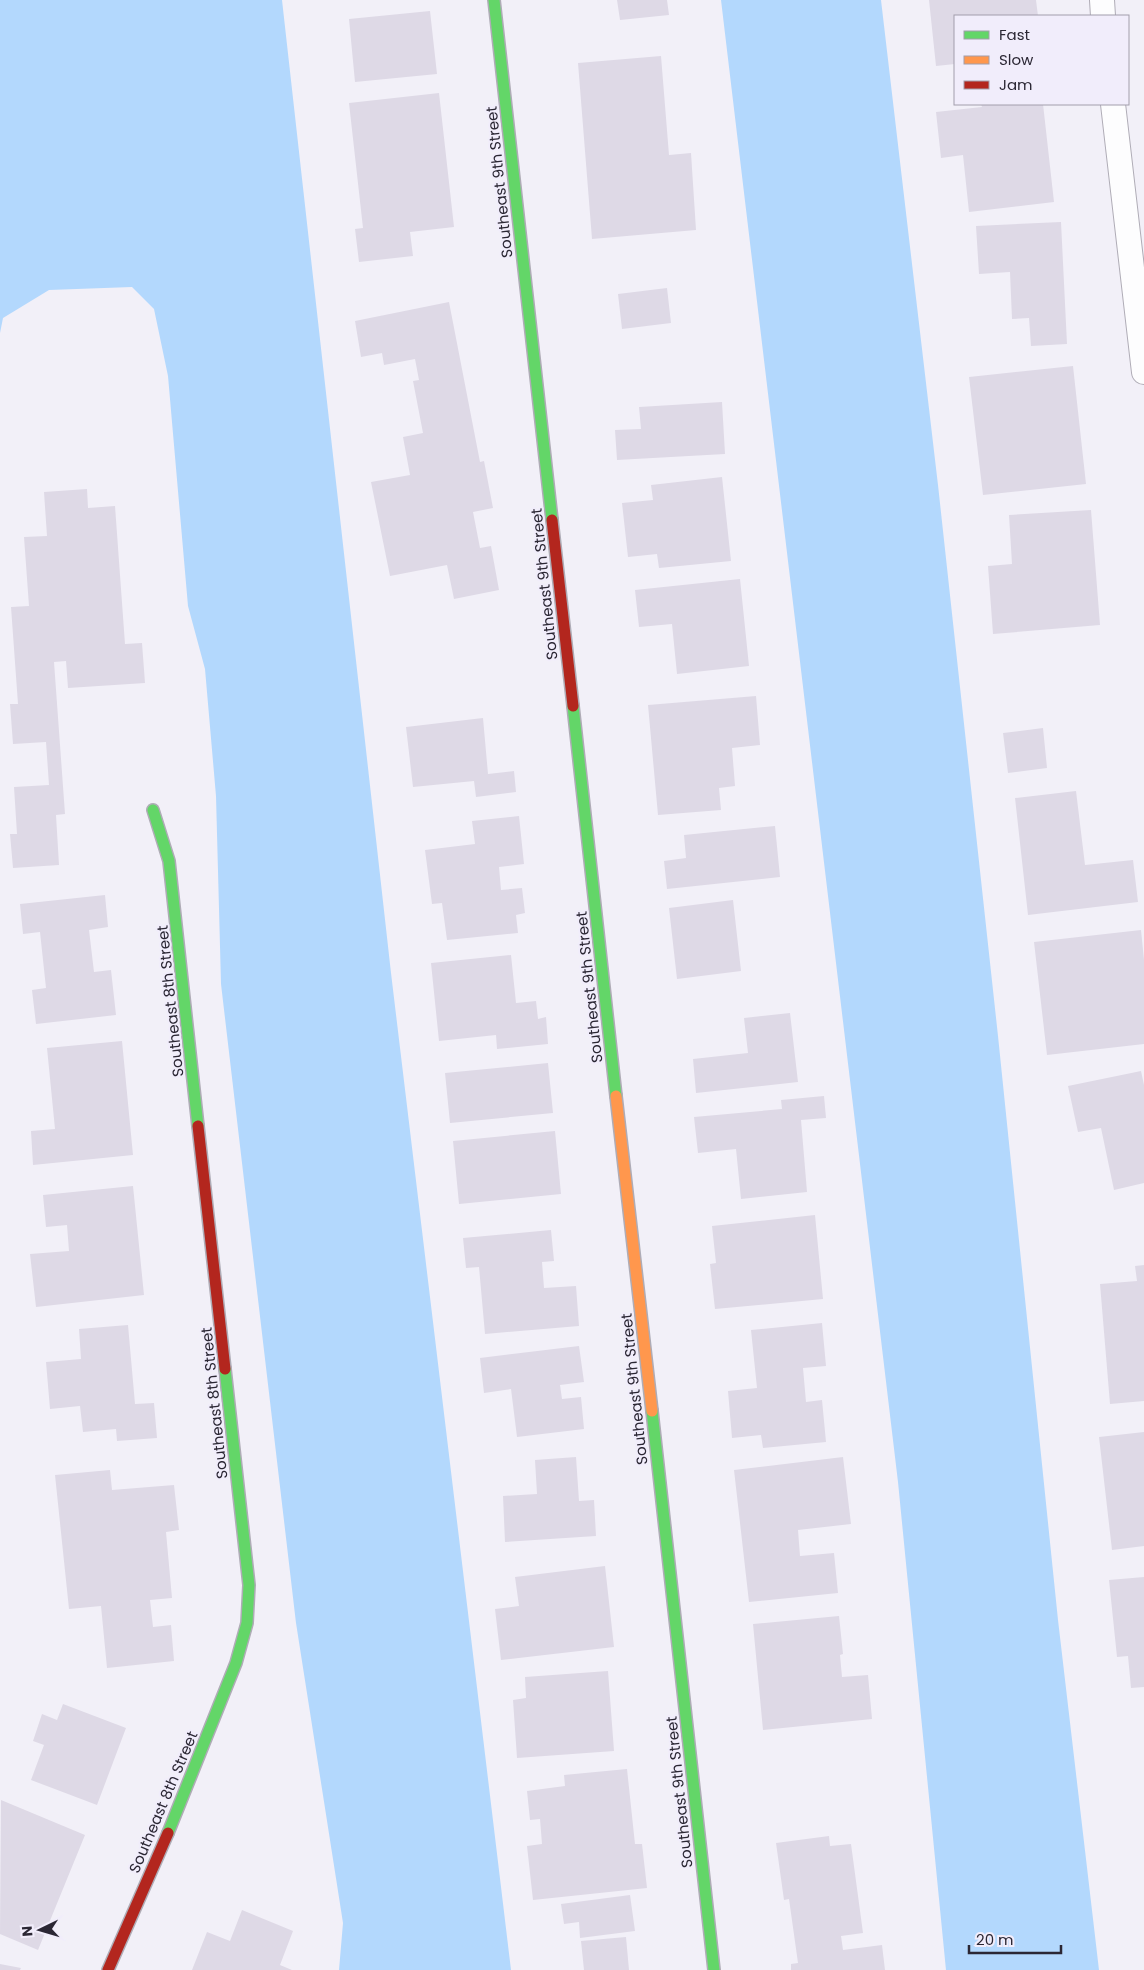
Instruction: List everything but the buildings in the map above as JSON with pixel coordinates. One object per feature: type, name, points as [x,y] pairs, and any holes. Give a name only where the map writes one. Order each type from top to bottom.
[{"type":"street","name":"Southeast 9th Street","points":[[494,0],[714,1970]]},
{"type":"street","points":[[1102,0],[1104,15]]},
{"type":"street","points":[[1114,105],[1144,372]]},
{"type":"street","name":"Southeast 8th Street","points":[[108,1970],[166,1837],[236,1663],[247,1623],[249,1585],[169,861],[153,810]]},
{"type":"water","points":[[0,0],[282,0],[391,973],[511,1970],[339,1970],[343,1923],[296,1623],[221,984],[216,796],[205,669],[188,606],[168,376],[154,309],[132,287],[49,290],[3,318],[0,333]]},
{"type":"water","points":[[721,0],[881,0],[938,485],[998,1036],[1058,1620],[1099,1970],[946,1970],[898,1482]]},
{"type":"traffic: fast","points":[[494,0],[552,520]]},
{"type":"traffic: fast","points":[[573,706],[616,1096]]},
{"type":"traffic: fast","points":[[153,810],[169,861],[198,1126]]},
{"type":"traffic: fast","points":[[168,1833],[236,1663],[247,1623],[249,1585],[225,1369]]},
{"type":"traffic: fast","points":[[652,1411],[714,1970]]},
{"type":"traffic: slow","points":[[616,1096],[652,1411]]},
{"type":"traffic: jam","points":[[552,520],[573,706]]},
{"type":"traffic: jam","points":[[198,1126],[225,1369]]},
{"type":"traffic: jam","points":[[108,1970],[168,1833]]}]
